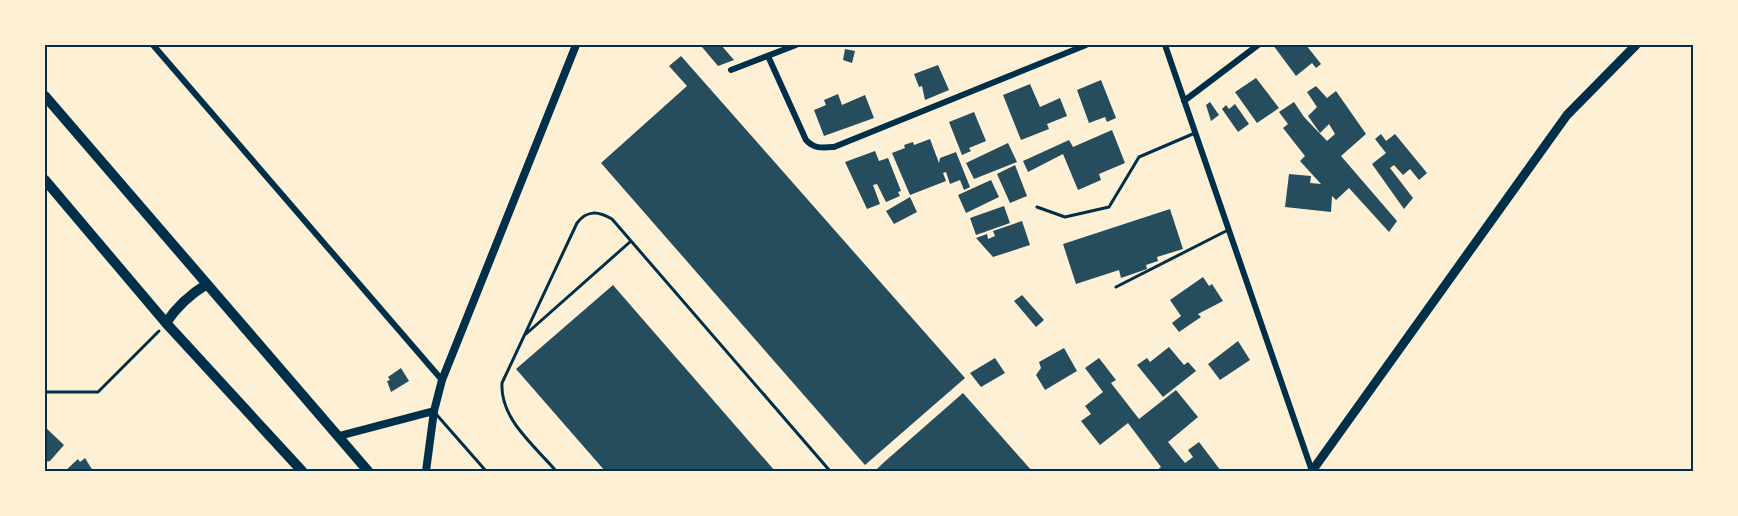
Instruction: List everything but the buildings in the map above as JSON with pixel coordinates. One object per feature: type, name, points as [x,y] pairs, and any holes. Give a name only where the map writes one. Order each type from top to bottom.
[{"type":"highway","points":[[45,96],[368,471]]},
{"type":"highway","points":[[45,180],[166,324],[302,471]]},
{"type":"highway","points":[[166,324],[176,307],[190,294],[207,284]]},
{"type":"main road","points":[[1312,471],[1567,115],[1636,45]]},
{"type":"street","points":[[426,471],[434,411],[442,380],[576,45]]},
{"type":"street","points":[[730,70],[796,45]]},
{"type":"street","points":[[768,56],[806,140],[812,147],[823,148],[834,147],[1086,45]]},
{"type":"street","points":[[1165,45],[1312,471]]},
{"type":"street","points":[[1184,101],[1257,45]]},
{"type":"street","points":[[155,46],[442,380]]},
{"type":"street","points":[[339,436],[434,411]]},
{"type":"lane","points":[[1037,207],[1065,217],[1109,207],[1139,157],[1195,133]]},
{"type":"lane","points":[[556,471],[509,416],[502,396],[502,383],[582,216],[592,212],[606,216],[631,241],[830,471]]},
{"type":"lane","points":[[1116,287],[1228,230]]},
{"type":"lane","points":[[525,335],[631,241]]},
{"type":"lane","points":[[434,411],[486,471]]},
{"type":"path","points":[[45,392],[98,392],[166,324]]}]
